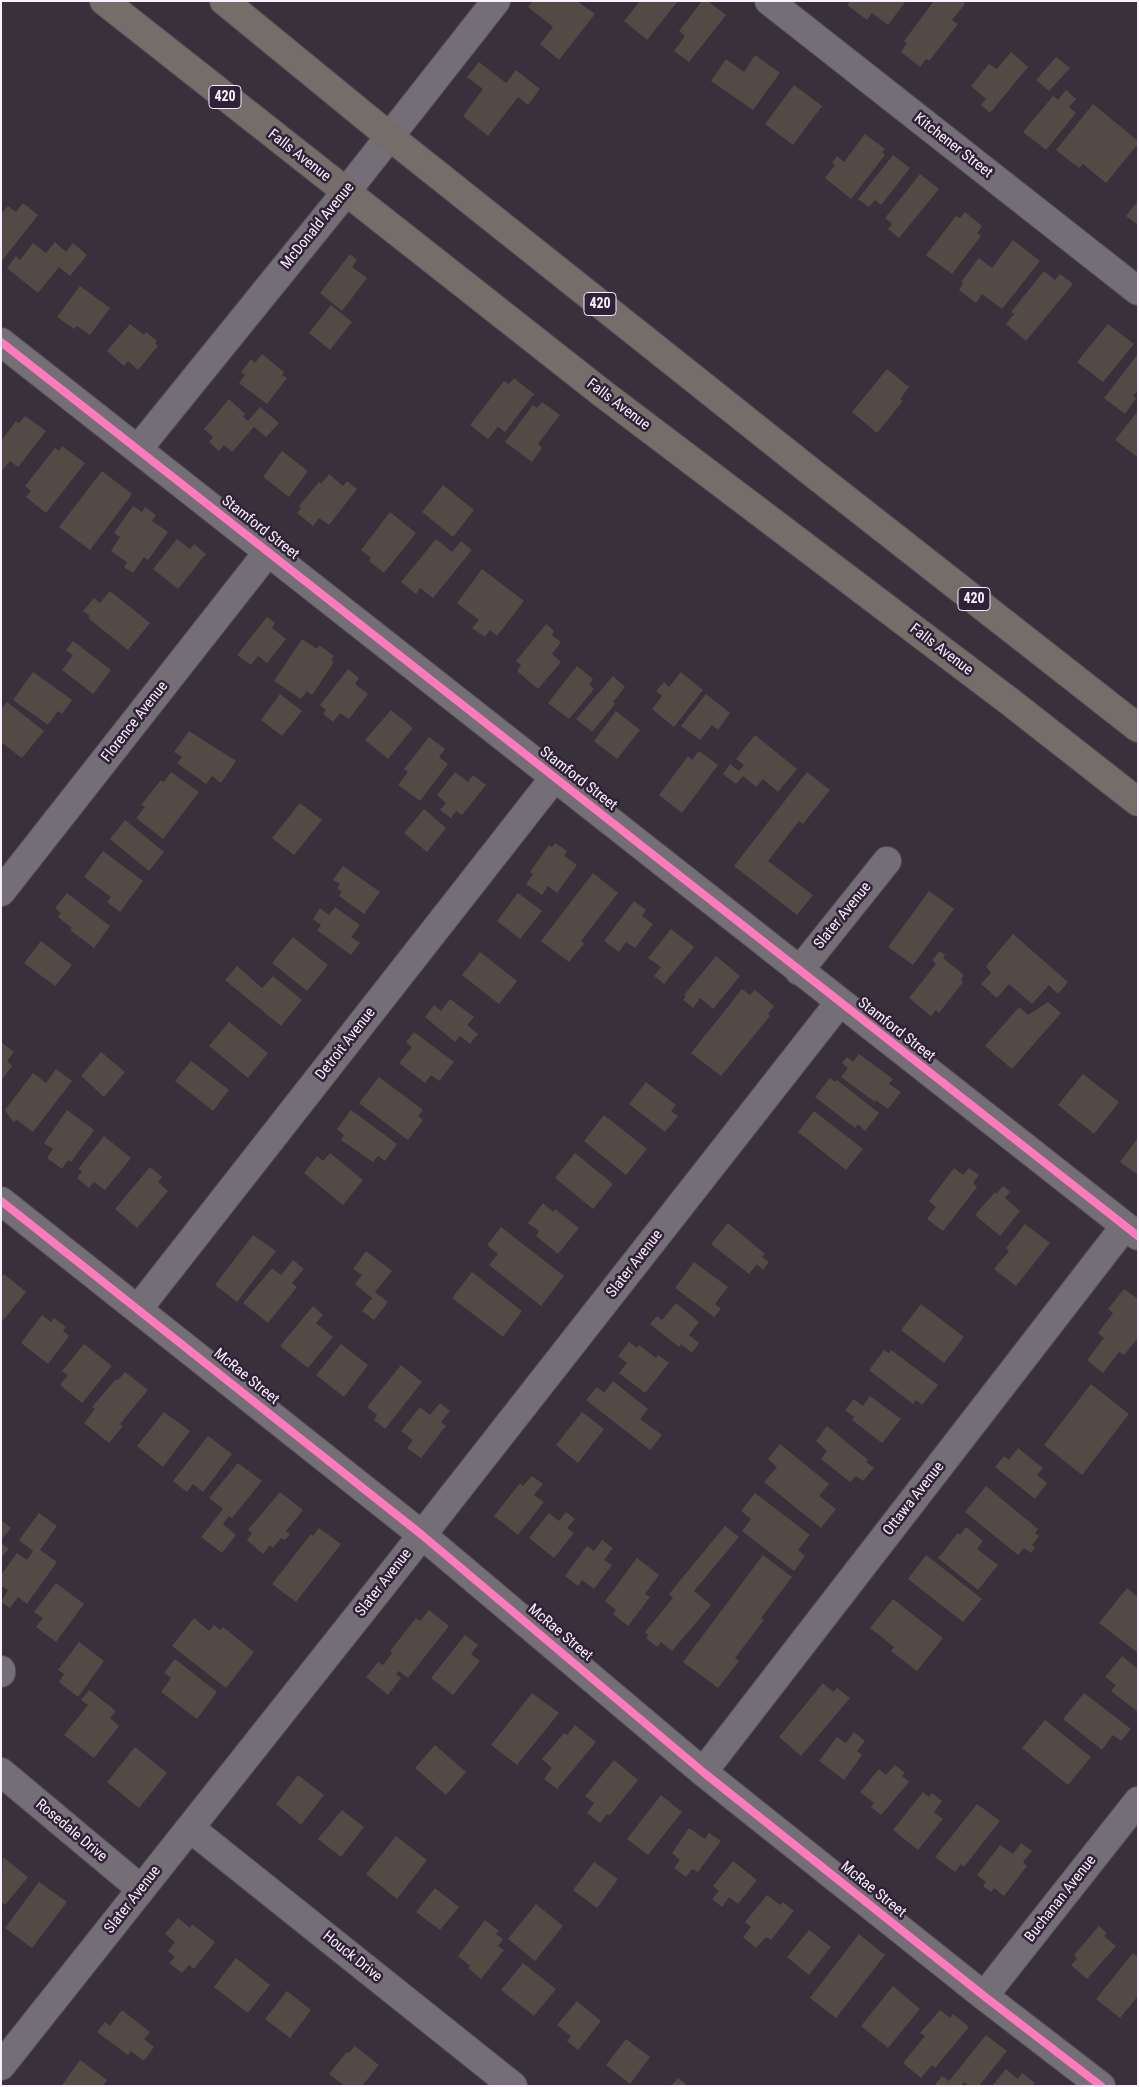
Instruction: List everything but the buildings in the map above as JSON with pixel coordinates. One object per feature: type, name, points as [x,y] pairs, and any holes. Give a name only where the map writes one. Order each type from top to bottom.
[{"type":"highway","name":"Falls Avenue","points":[[104,1],[602,393],[947,654],[1138,802]]},
{"type":"highway","name":"420","points":[[224,1],[802,465],[1138,728]]},
{"type":"highway","points":[[947,654],[1138,780]]},
{"type":"street","name":"McDonald Avenue","points":[[138,449],[346,192],[496,1]]},
{"type":"street","name":"Kitchener Street","points":[[769,1],[1138,291]]},
{"type":"street","name":"Stamford Street","points":[[1,342],[1131,1231]]},
{"type":"street","name":"Florence Avenue","points":[[1,892],[268,552]]},
{"type":"street","name":"Detroit Avenue","points":[[138,1309],[554,778]]},
{"type":"street","name":"Slater Avenue","points":[[799,971],[887,861]]},
{"type":"street","name":"Slater Avenue","points":[[1,2066],[422,1535],[839,1003]]},
{"type":"street","name":"McRae Street","points":[[1,1201],[422,1535],[703,1772],[984,1996],[1102,2086]]},
{"type":"street","name":"Ottawa Avenue","points":[[703,1772],[1131,1231]]},
{"type":"street","name":"Rosedale Drive","points":[[1,1772],[141,1889]]},
{"type":"street","name":"Buchanan Avenue","points":[[984,1996],[1138,1802]]},
{"type":"street","name":"Houck Drive","points":[[190,1828],[513,2086]]},
{"type":"cycle path","points":[[1,342],[1138,1236]]},
{"type":"cycle path","points":[[1,1201],[422,1535],[703,1772],[984,1996],[1101,2086]]}]
